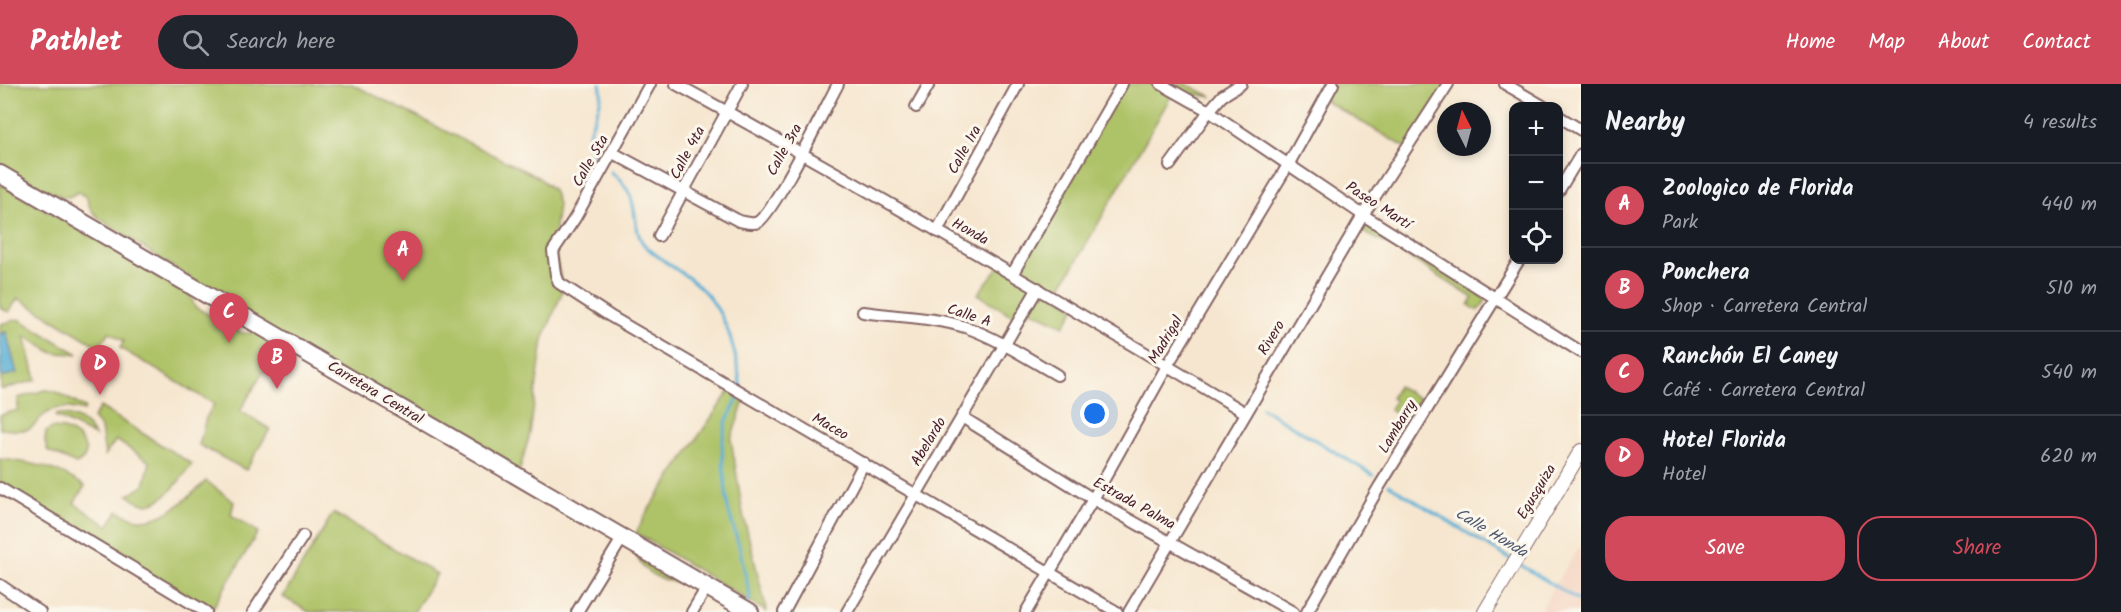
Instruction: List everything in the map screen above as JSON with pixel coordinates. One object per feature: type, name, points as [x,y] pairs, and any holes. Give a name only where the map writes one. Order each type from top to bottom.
[{"type":"highway","name":"Carretera Central","points":[[4,179],[750,612]]},
{"type":"main road","name":"Egusquiza","points":[[1485,612],[1581,451]]},
{"type":"street","name":"Calle 5ta","points":[[553,251],[613,153],[650,84]]},
{"type":"street","name":"Honda","points":[[676,84],[802,152],[1013,273],[1246,413]]},
{"type":"street","name":"Calle 4ta","points":[[659,236],[742,84]]},
{"type":"street","name":"Calle 3ra","points":[[685,191],[740,221],[751,224],[758,222],[802,152],[838,84]]},
{"type":"street","points":[[916,107],[928,84]]},
{"type":"street","name":"Calle 1ra","points":[[938,231],[1018,84]]},
{"type":"street","points":[[1013,273],[1122,84]]},
{"type":"street","name":"Paseo Martí","points":[[1161,84],[1209,111],[1363,215],[1581,352]]},
{"type":"street","points":[[1170,165],[1222,96],[1241,84]]},
{"type":"street","name":"Madrigal","points":[[1026,612],[1093,499],[1167,366],[1288,165],[1333,84]]},
{"type":"street","name":"Rivero","points":[[1129,612],[1363,215],[1448,84]]},
{"type":"street","points":[[1505,84],[1536,102]]},
{"type":"street","points":[[1563,119],[1581,130]]},
{"type":"street","points":[[613,153],[685,191]]},
{"type":"street","points":[[1563,184],[1581,154]]},
{"type":"street","name":"Maceo","points":[[553,251],[556,276],[559,282],[586,302],[1117,612]]},
{"type":"street","name":"Lambarry","points":[[1307,612],[1379,487],[1517,264]]},
{"type":"street","name":"Abelardo","points":[[847,612],[1038,288]]},
{"type":"street","name":"Calle A","points":[[863,312],[949,323],[983,334],[1057,375]]},
{"type":"street","name":"Estrada Palma","points":[[962,417],[1093,499],[1293,612]]},
{"type":"street","points":[[784,612],[864,463]]},
{"type":"street","points":[[0,488],[206,612]]},
{"type":"street","points":[[253,612],[303,536]]},
{"type":"street","points":[[577,612],[622,537]]},
{"type":"street","points":[[0,585],[40,612]]},
{"type":"street","points":[[692,612],[707,587]]},
{"type":"shaded area","points":[[1581,545],[1581,612],[1540,612],[1554,585]]},
{"type":"green space","points":[[0,84],[352,84],[539,178],[553,190],[558,204],[553,243],[563,290],[543,340],[530,433],[518,476],[293,344],[122,234],[95,215],[87,198],[78,192],[69,197],[62,197],[0,167]]},
{"type":"green space","points":[[1122,84],[1186,84],[1212,97],[1174,91],[1055,295],[1075,308],[1064,326],[1032,311],[1019,320],[978,294],[999,266],[1013,273]]},
{"type":"green space","points":[[1333,84],[1448,84],[1406,148],[1324,100]]},
{"type":"green space","points":[[0,184],[188,291],[195,307],[241,333],[259,333],[279,345],[240,411],[270,429],[246,470],[199,445],[206,418],[214,404],[120,348],[124,341],[109,332],[99,347],[18,298],[9,312],[0,308]]},
{"type":"green space","points":[[1366,223],[1485,298],[1485,302],[1478,311],[1469,305],[1473,298],[1395,248],[1361,231]]},
{"type":"green space","points":[[19,319],[78,354],[53,353],[25,336],[36,380],[1,390],[0,324]]},
{"type":"green space","points":[[1398,386],[1422,400],[1407,423],[1390,409],[1395,401],[1391,398]]},
{"type":"green space","points":[[45,390],[55,391],[85,408],[84,411],[68,408],[52,410],[29,429],[0,429],[0,415],[18,410],[18,398]]},
{"type":"green space","points":[[730,390],[744,401],[731,439],[743,514],[767,612],[636,533],[647,512]]},
{"type":"green space","points":[[100,407],[192,464],[170,491],[156,502],[148,504],[137,502],[128,495],[144,486],[150,462],[116,440],[105,455],[101,428],[93,418]]},
{"type":"green space","points":[[58,414],[79,420],[95,436],[55,416]]},
{"type":"green space","points":[[52,428],[63,429],[77,436],[86,450],[82,460],[76,464],[48,451],[45,442],[46,432]]},
{"type":"green space","points":[[0,459],[44,467],[64,474],[85,486],[74,503],[108,526],[118,511],[142,520],[158,517],[180,504],[206,481],[234,502],[231,515],[258,532],[211,611],[0,487]]},
{"type":"green space","points":[[333,513],[437,574],[414,612],[309,612],[283,597]]},
{"type":"green space","points":[[637,556],[681,583],[654,576],[644,568]]},
{"type":"water","points":[[6,332],[17,373],[1,377],[0,334]]},
{"type":"waterway","points":[[599,161],[592,152],[589,134],[600,101],[600,84]]},
{"type":"waterway","points":[[611,172],[623,184],[631,199],[637,230],[642,242],[699,287],[719,312],[731,341],[741,389]]},
{"type":"waterway","points":[[740,395],[726,422],[722,444],[728,509],[750,596],[748,603]]},
{"type":"waterway","name":"Calle Honda","points":[[1262,408],[1373,475]]},
{"type":"waterway","name":"Calle Honda","points":[[1389,485],[1510,559]]},
{"type":"waterway","name":"Calle Honda","points":[[1519,564],[1581,602]]},
{"type":"place","name":"Zoologico de Florida","points":[[403,281]]},
{"type":"place","name":"Ranchón El Caney","points":[[229,343]]},
{"type":"place","name":"Ponchera","points":[[277,389]]},
{"type":"place","name":"Hotel Florida","points":[[100,395]]}]
